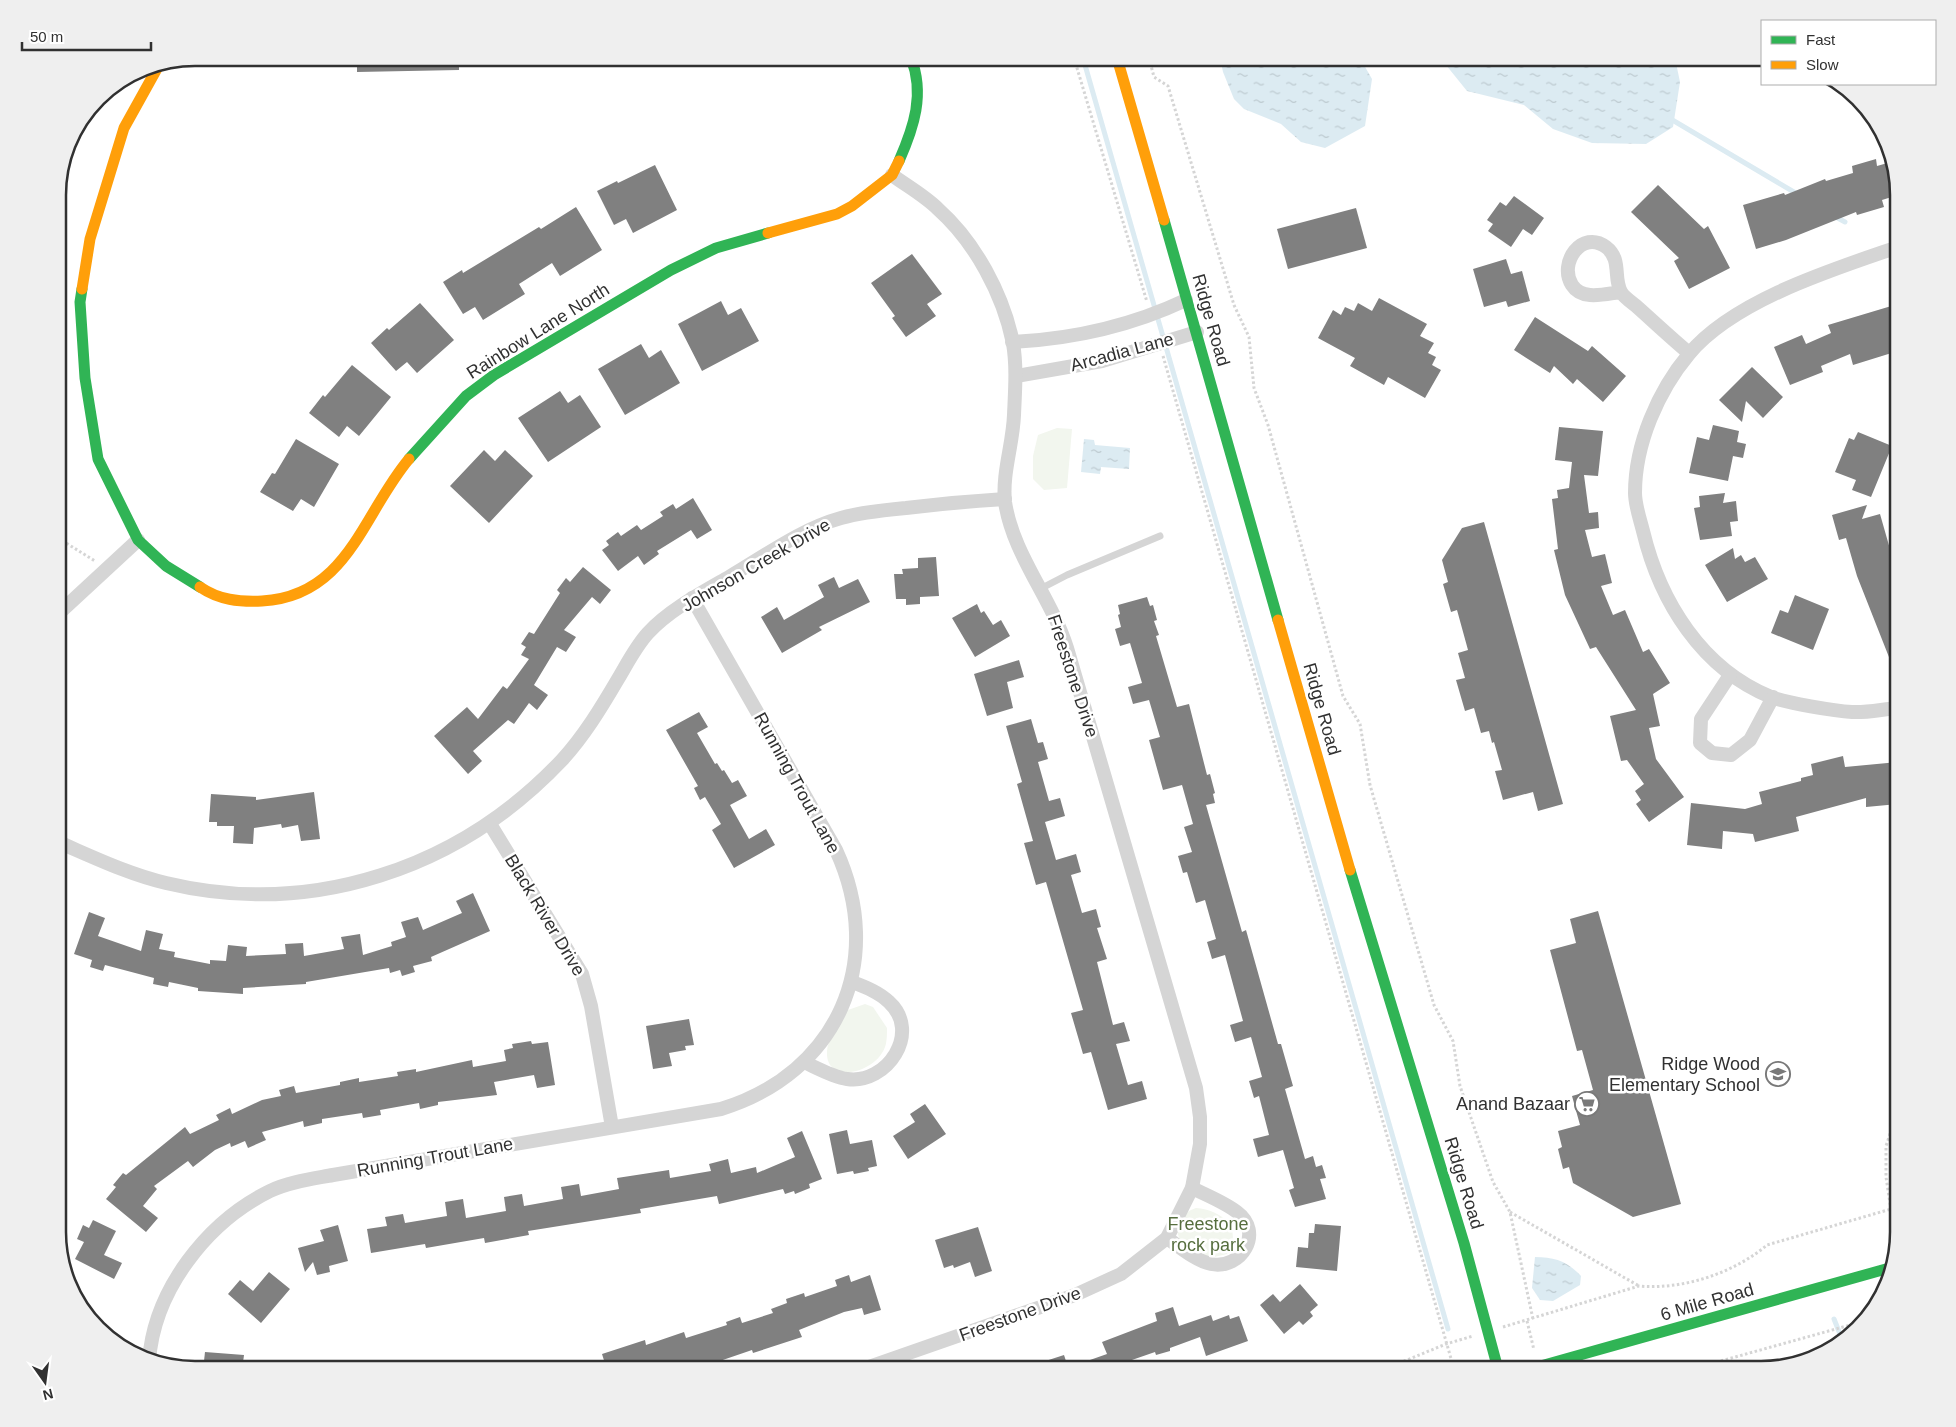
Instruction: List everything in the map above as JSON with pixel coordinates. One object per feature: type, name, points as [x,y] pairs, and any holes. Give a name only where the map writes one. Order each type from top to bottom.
[{"type":"street","points":[[892,175],[912,131],[918,105],[917,73],[914,66]]},
{"type":"street","name":"Ridge Road","points":[[1119,66],[1364,918],[1464,1242],[1496,1361]]},
{"type":"street","points":[[67,606],[138,540],[98,460],[85,378],[80,302],[90,239],[124,128],[154,73]]},
{"type":"street","name":"Freestone Drive","points":[[888,1361],[1075,1295],[1121,1274],[1167,1238],[1192,1188],[1200,1144],[1200,1117],[1196,1088],[1067,648],[1055,615],[1018,549],[1005,499],[1006,469],[1014,421],[1016,376],[1012,342],[995,290],[968,244],[936,207],[892,175]]},
{"type":"street","name":"Rainbow Lane North","points":[[138,540],[166,566],[215,597],[245,602],[271,601],[280,600],[308,590],[332,572],[353,548],[365,522],[404,465],[466,396],[494,375],[671,270],[716,248],[837,214],[852,206],[892,175]]},
{"type":"street","points":[[1621,292],[1587,295],[1574,289],[1566,271],[1570,256],[1575,248],[1588,242],[1605,246],[1614,256],[1621,292],[1689,353]]},
{"type":"street","points":[[1890,249],[1766,298],[1716,329],[1689,353],[1656,404],[1644,434],[1635,493],[1648,554],[1677,615],[1694,641],[1730,674],[1772,697],[1852,712],[1890,709]]},
{"type":"street","name":"Arcadia Lane","points":[[1012,342],[1080,336],[1151,317],[1186,300]]},
{"type":"street","name":"Arcadia Lane","points":[[1016,376],[1102,361],[1197,332]]},
{"type":"street","name":"Johnson Creek Drive","points":[[67,846],[121,869],[166,883],[232,893],[279,894],[334,887],[394,871],[429,857],[490,824],[521,801],[562,759],[596,716],[648,632],[692,598],[812,529],[840,518],[899,508],[1005,499]]},
{"type":"street","name":"Running Trout Lane","points":[[151,1353],[162,1307],[172,1287],[196,1250],[220,1224],[253,1200],[272,1190],[332,1175],[721,1109],[735,1105],[777,1083],[804,1062],[822,1041],[844,1004],[852,982],[856,932],[852,893],[836,850],[692,598]]},
{"type":"street","points":[[1730,674],[1702,719],[1700,743],[1712,753],[1732,755],[1750,740],[1772,697]]},
{"type":"street","name":"Black River Drive","points":[[490,824],[576,961],[582,974],[590,998],[612,1126]]},
{"type":"street","points":[[804,1062],[846,1079],[859,1079],[879,1073],[894,1058],[899,1049],[902,1031],[896,1012],[889,1002],[877,993],[852,982]]},
{"type":"street","points":[[1167,1238],[1210,1264],[1225,1264],[1234,1260],[1247,1247],[1249,1236],[1247,1228],[1238,1212],[1192,1188]]},
{"type":"street","name":"6 Mile Road","points":[[1559,1361],[1884,1270]]},
{"type":"lane","points":[[1040,589],[1067,575],[1160,536]]},
{"type":"path","points":[[1076,66],[1151,317]]},
{"type":"path","points":[[1151,66],[1154,77],[1168,86],[1234,305],[1249,337],[1254,388],[1268,425],[1343,696],[1360,724],[1370,785],[1434,1005],[1453,1041],[1460,1086],[1493,1182],[1510,1212],[1533,1319]]},
{"type":"path","points":[[1158,343],[1248,647],[1451,1361]]},
{"type":"path","points":[[67,543],[90,557],[106,570]]},
{"type":"path","points":[[1890,1134],[1886,1146],[1886,1177],[1890,1203]]},
{"type":"path","points":[[1406,1361],[1446,1344],[1639,1286],[1660,1288],[1726,1271],[1754,1257],[1768,1245],[1890,1210]]},
{"type":"path","points":[[1510,1212],[1639,1286]]},
{"type":"path","points":[[1527,1321],[1533,1361]]},
{"type":"path","points":[[1724,1361],[1849,1326]]},
{"type":"green space","points":[[1057,428],[1072,429],[1067,488],[1044,490],[1033,479],[1033,456],[1038,435]]},
{"type":"green space","points":[[865,1004],[873,1007],[887,1028],[885,1047],[872,1064],[862,1069],[842,1072],[834,1069],[829,1062],[827,1051],[832,1035],[848,1010]]},
{"type":"green space","name":"Freestone rock park","points":[[1196,1208],[1214,1213],[1228,1222],[1232,1229],[1233,1237],[1232,1245],[1227,1254],[1210,1258],[1191,1249],[1182,1242],[1178,1231],[1180,1221],[1186,1213]]},
{"type":"water","points":[[1222,66],[1365,66],[1372,79],[1365,126],[1325,148],[1301,142],[1281,124],[1244,109],[1234,99]]},
{"type":"water","points":[[1447,66],[1677,66],[1680,82],[1673,127],[1646,144],[1592,143],[1553,129],[1524,105],[1467,91]]},
{"type":"water","points":[[1084,439],[1094,440],[1095,445],[1130,448],[1129,469],[1101,467],[1100,474],[1081,472]]},
{"type":"water","points":[[1535,1257],[1554,1259],[1565,1263],[1581,1276],[1580,1285],[1553,1301],[1540,1300],[1532,1288]]},
{"type":"building","points":[[357,66],[459,66],[459,70],[357,72]]},
{"type":"building","points":[[1876,159],[1877,166],[1885,164],[1889,179],[1890,198],[1882,200],[1884,207],[1857,215],[1856,212],[1786,240],[1756,249],[1743,205],[1784,193],[1785,195],[1825,179],[1826,181],[1853,173],[1852,166]]},
{"type":"building","points":[[655,165],[677,210],[633,233],[626,219],[614,225],[597,191]]},
{"type":"building","points":[[1658,185],[1704,229],[1708,226],[1730,268],[1689,289],[1674,261],[1679,258],[1631,212]]},
{"type":"building","points":[[1514,196],[1544,218],[1532,235],[1523,229],[1511,247],[1488,231],[1493,224],[1487,220],[1500,202],[1506,206]]},
{"type":"building","points":[[576,207],[602,250],[560,276],[552,263],[519,284],[525,294],[483,320],[475,307],[463,314],[443,282],[462,270],[463,273]]},
{"type":"building","points":[[1356,208],[1367,248],[1288,269],[1277,229]]},
{"type":"building","points":[[912,254],[942,294],[927,304],[936,316],[906,337],[892,318],[895,316],[871,283]]},
{"type":"building","points":[[1506,259],[1511,274],[1522,271],[1530,301],[1508,307],[1506,301],[1484,307],[1473,269]]},
{"type":"building","points":[[1379,298],[1427,324],[1420,336],[1434,343],[1428,353],[1436,357],[1432,365],[1441,370],[1425,398],[1388,377],[1384,385],[1350,366],[1355,358],[1318,338],[1333,310],[1341,315],[1345,307],[1354,311],[1358,303],[1372,311]]},
{"type":"building","points":[[721,301],[728,315],[741,308],[759,341],[702,371],[678,324]]},
{"type":"building","points":[[420,303],[454,340],[417,373],[407,362],[396,371],[371,343],[387,328],[389,330]]},
{"type":"building","points":[[1890,306],[1890,353],[1853,365],[1850,354],[1821,366],[1823,372],[1790,385],[1774,347],[1802,335],[1806,344],[1831,333],[1828,325]]},
{"type":"building","points":[[1535,317],[1588,351],[1592,346],[1626,376],[1603,402],[1577,379],[1573,384],[1554,366],[1550,373],[1514,350]]},
{"type":"building","points":[[641,344],[649,358],[661,350],[680,383],[625,415],[598,369]]},
{"type":"building","points":[[352,365],[391,397],[359,436],[347,426],[339,437],[309,413],[323,395],[325,397]]},
{"type":"building","points":[[1752,367],[1783,397],[1763,418],[1746,401],[1742,422],[1719,400]]},
{"type":"building","points":[[560,391],[568,403],[580,395],[601,427],[548,462],[518,418]]},
{"type":"building","points":[[1713,425],[1739,431],[1737,442],[1746,444],[1743,458],[1733,456],[1728,481],[1689,473],[1697,437],[1709,440]]},
{"type":"building","points":[[1559,427],[1603,431],[1598,476],[1584,475],[1589,513],[1598,512],[1599,528],[1585,530],[1592,557],[1605,554],[1612,583],[1601,586],[1613,615],[1625,610],[1643,652],[1649,649],[1670,683],[1653,694],[1660,726],[1649,728],[1656,759],[1684,797],[1649,822],[1636,804],[1641,800],[1635,791],[1644,784],[1627,760],[1621,761],[1610,716],[1636,710],[1596,647],[1590,649],[1565,595],[1554,550],[1558,549],[1552,499],[1558,498],[1557,490],[1569,488],[1572,462],[1555,460]]},
{"type":"building","points":[[1858,432],[1890,445],[1890,451],[1871,497],[1852,490],[1856,480],[1835,472],[1849,438],[1854,440]]},
{"type":"building","points":[[296,439],[339,464],[314,507],[301,499],[293,511],[260,492],[272,473],[275,474]]},
{"type":"building","points":[[484,450],[495,461],[505,450],[533,476],[489,523],[450,486]]},
{"type":"building","points":[[1725,493],[1723,503],[1736,501],[1738,521],[1730,522],[1732,536],[1700,540],[1694,508],[1700,507],[1699,496]]},
{"type":"building","points":[[693,498],[712,530],[697,539],[691,530],[657,551],[659,554],[644,565],[638,556],[618,571],[602,550],[609,545],[606,541],[618,532],[621,536],[637,525],[641,530],[663,516],[660,512],[673,504],[676,509]]},
{"type":"building","points":[[1867,505],[1862,519],[1880,514],[1890,549],[1890,660],[1857,576],[1846,538],[1839,540],[1832,515]]},
{"type":"building","points":[[1484,522],[1563,804],[1538,811],[1533,792],[1503,800],[1495,771],[1502,770],[1494,742],[1492,743],[1489,731],[1481,733],[1474,708],[1465,711],[1456,680],[1465,678],[1458,653],[1468,650],[1457,610],[1451,612],[1443,584],[1448,582],[1442,560],[1462,528]]},
{"type":"building","points":[[1733,548],[1735,559],[1741,555],[1745,562],[1755,557],[1768,579],[1727,602],[1705,565]]},
{"type":"building","points":[[936,557],[939,596],[920,597],[920,604],[906,605],[906,599],[896,599],[894,574],[903,574],[902,569],[918,568],[918,558]]},
{"type":"building","points":[[583,567],[611,590],[600,604],[592,597],[564,630],[576,637],[566,652],[557,647],[534,685],[548,695],[537,710],[529,703],[514,724],[508,720],[473,751],[482,761],[468,774],[434,736],[467,707],[478,719],[503,686],[507,689],[529,659],[521,655],[526,647],[521,644],[529,632],[534,634],[560,593],[557,590],[566,578],[570,582]]},
{"type":"building","points":[[834,577],[839,588],[858,579],[870,602],[819,627],[822,630],[782,653],[761,617],[777,607],[784,620],[824,597],[818,585]]},
{"type":"building","points":[[1795,595],[1829,609],[1813,650],[1771,633],[1780,610],[1788,613]]},
{"type":"building","points":[[1147,597],[1150,606],[1153,605],[1157,620],[1154,621],[1159,635],[1156,636],[1177,707],[1189,704],[1207,775],[1210,774],[1215,793],[1213,794],[1215,803],[1206,805],[1242,932],[1246,930],[1278,1044],[1281,1044],[1293,1086],[1285,1089],[1305,1159],[1313,1156],[1316,1167],[1322,1165],[1326,1178],[1320,1179],[1326,1199],[1295,1207],[1289,1190],[1294,1188],[1283,1150],[1258,1157],[1253,1139],[1269,1135],[1259,1096],[1254,1098],[1249,1081],[1262,1077],[1251,1037],[1235,1042],[1230,1025],[1243,1021],[1225,955],[1212,959],[1207,942],[1216,939],[1205,900],[1196,903],[1187,872],[1183,873],[1178,856],[1192,852],[1184,827],[1193,824],[1182,785],[1163,790],[1149,740],[1160,737],[1149,700],[1133,704],[1128,687],[1142,683],[1130,643],[1120,646],[1115,629],[1121,627],[1118,605]]},
{"type":"building","points":[[977,604],[981,613],[984,611],[993,625],[1001,620],[1010,636],[975,657],[952,618]]},
{"type":"building","points":[[1019,660],[1024,677],[1007,682],[1013,708],[987,716],[974,674]]},
{"type":"building","points":[[699,712],[708,727],[697,733],[715,764],[717,763],[722,771],[724,770],[732,783],[738,780],[747,796],[730,805],[749,839],[766,829],[775,845],[734,868],[712,830],[721,824],[705,797],[700,800],[694,788],[698,786],[666,730]]},
{"type":"building","points":[[1031,719],[1038,743],[1043,742],[1048,759],[1038,762],[1049,801],[1060,798],[1065,816],[1045,822],[1056,860],[1076,854],[1081,872],[1071,875],[1082,913],[1096,909],[1101,927],[1097,928],[1107,959],[1097,962],[1113,1025],[1124,1022],[1130,1041],[1116,1044],[1128,1085],[1142,1081],[1147,1099],[1108,1110],[1091,1052],[1083,1054],[1071,1013],[1083,1010],[1046,882],[1036,885],[1024,843],[1033,841],[1017,784],[1022,782],[1006,726]]},
{"type":"building","points":[[1843,756],[1845,767],[1890,763],[1890,805],[1866,807],[1866,798],[1796,817],[1799,831],[1755,842],[1753,834],[1723,831],[1722,849],[1687,845],[1691,803],[1745,809],[1762,804],[1759,792],[1801,781],[1801,778],[1813,775],[1811,764]]},
{"type":"building","points":[[314,792],[320,839],[301,841],[298,825],[282,828],[281,824],[254,828],[253,844],[233,843],[234,826],[217,826],[217,822],[209,822],[211,794],[256,797],[256,800]]},
{"type":"building","points":[[473,893],[490,931],[431,957],[432,961],[413,966],[415,972],[402,976],[400,970],[390,973],[389,968],[306,982],[306,984],[243,988],[243,994],[198,991],[198,988],[169,982],[168,987],[153,984],[154,978],[105,965],[103,971],[90,967],[92,960],[74,954],[89,912],[105,918],[98,936],[141,951],[146,930],[163,934],[159,949],[175,952],[174,957],[210,964],[210,960],[226,961],[228,945],[247,947],[246,956],[286,954],[285,944],[303,943],[304,956],[344,949],[341,937],[360,934],[363,955],[392,946],[391,942],[406,937],[401,922],[418,917],[423,930],[462,913],[456,901]]},
{"type":"building","points":[[1598,911],[1681,1204],[1633,1217],[1573,1183],[1569,1167],[1563,1169],[1558,1149],[1562,1147],[1558,1131],[1580,1125],[1572,1096],[1593,1090],[1582,1050],[1577,1051],[1550,950],[1576,943],[1570,919]]},
{"type":"building","points":[[689,1019],[694,1045],[685,1046],[686,1050],[669,1053],[672,1066],[653,1069],[646,1026]]},
{"type":"building","points":[[531,1041],[532,1044],[548,1042],[555,1085],[537,1088],[534,1075],[494,1082],[497,1095],[438,1102],[438,1105],[420,1109],[419,1103],[380,1110],[381,1115],[363,1118],[362,1113],[322,1119],[322,1123],[304,1127],[303,1121],[262,1132],[266,1140],[248,1148],[245,1141],[231,1147],[230,1143],[215,1150],[193,1167],[188,1161],[154,1186],[157,1189],[143,1206],[158,1218],[146,1232],[106,1199],[116,1187],[113,1185],[123,1173],[126,1175],[185,1127],[190,1134],[219,1120],[216,1115],[230,1108],[232,1114],[262,1100],[281,1096],[279,1090],[294,1086],[296,1093],[340,1085],[340,1082],[359,1078],[359,1082],[398,1076],[397,1072],[416,1069],[416,1072],[472,1060],[473,1067],[506,1061],[504,1050],[513,1048],[512,1044]]},
{"type":"building","points":[[925,1104],[946,1134],[908,1159],[893,1136],[915,1122],[910,1114]]},
{"type":"building","points":[[847,1130],[850,1144],[872,1140],[877,1166],[868,1168],[869,1171],[854,1174],[853,1171],[837,1174],[829,1134]]},
{"type":"building","points":[[802,1131],[822,1179],[809,1184],[810,1188],[795,1194],[794,1191],[785,1194],[783,1189],[719,1204],[717,1196],[640,1209],[641,1213],[528,1231],[529,1235],[485,1243],[484,1238],[426,1248],[425,1244],[371,1253],[367,1229],[387,1226],[385,1217],[403,1214],[405,1223],[447,1216],[445,1202],[463,1199],[466,1218],[506,1211],[504,1197],[522,1194],[524,1206],[563,1199],[561,1187],[579,1184],[581,1196],[619,1189],[617,1178],[669,1170],[670,1178],[711,1171],[709,1164],[728,1159],[731,1173],[756,1167],[757,1173],[795,1157],[787,1138]]},
{"type":"building","points":[[93,1220],[116,1231],[104,1255],[122,1263],[114,1279],[75,1259],[84,1242],[77,1239],[83,1225],[89,1228]]},
{"type":"building","points":[[1315,1224],[1341,1226],[1337,1271],[1296,1267],[1298,1247],[1308,1248],[1309,1233],[1314,1233]]},
{"type":"building","points":[[338,1225],[348,1261],[329,1266],[330,1272],[317,1275],[313,1262],[305,1272],[298,1248],[324,1241],[320,1230]]},
{"type":"building","points":[[978,1227],[992,1271],[975,1277],[970,1262],[954,1268],[953,1265],[944,1268],[935,1240]]},
{"type":"building","points":[[269,1272],[290,1289],[261,1323],[228,1294],[240,1280],[253,1291]]},
{"type":"building","points":[[849,1275],[851,1282],[870,1275],[881,1310],[864,1315],[862,1308],[844,1312],[799,1330],[802,1337],[753,1353],[752,1350],[720,1361],[604,1361],[602,1354],[645,1340],[646,1345],[684,1332],[686,1338],[727,1325],[726,1322],[740,1317],[742,1323],[773,1313],[771,1309],[787,1303],[786,1299],[804,1293],[805,1297],[837,1286],[835,1280]]},
{"type":"building","points":[[1300,1284],[1318,1305],[1310,1312],[1313,1316],[1303,1325],[1299,1321],[1284,1334],[1260,1305],[1273,1294],[1280,1302]]},
{"type":"building","points":[[1173,1307],[1179,1326],[1211,1315],[1213,1321],[1229,1315],[1230,1319],[1239,1316],[1248,1341],[1206,1356],[1200,1337],[1170,1348],[1170,1351],[1156,1355],[1155,1352],[1129,1361],[1087,1361],[1107,1354],[1102,1342],[1157,1321],[1155,1313]]},
{"type":"building","points":[[205,1352],[244,1355],[243,1361],[204,1361]]},
{"type":"building","points":[[1064,1355],[1066,1361],[1046,1361]]},
{"type":"waterway","points":[[1085,66],[1448,1329]]},
{"type":"waterway","points":[[1669,118],[1799,195]]},
{"type":"waterway","points":[[1834,216],[1845,222]]},
{"type":"waterway","points":[[1834,1319],[1840,1333]]},
{"type":"traffic: fast","points":[[899,161],[909,136],[916,110],[917,85],[913,66]]},
{"type":"traffic: fast","points":[[1164,220],[1278,620]]},
{"type":"traffic: fast","points":[[409,459],[466,396],[494,375],[671,270],[716,248],[768,233]]},
{"type":"traffic: fast","points":[[82,289],[80,302],[85,378],[98,459],[138,540],[166,566],[200,587]]},
{"type":"traffic: fast","points":[[1350,870],[1464,1243],[1496,1361]]},
{"type":"traffic: fast","points":[[1558,1361],[1884,1270]]},
{"type":"traffic: slow","points":[[1119,66],[1164,220]]},
{"type":"traffic: slow","points":[[82,289],[90,239],[124,128],[154,73]]},
{"type":"traffic: slow","points":[[768,233],[837,214],[852,206],[892,175],[899,161]]},
{"type":"traffic: slow","points":[[200,587],[222,597],[262,601],[291,596],[315,585],[334,569],[350,549],[409,459]]},
{"type":"traffic: slow","points":[[1278,620],[1350,870]]},
{"type":"place","name":"Ridge Wood Elementary School","points":[[1778,1074]]},
{"type":"place","name":"Anand Bazaar","points":[[1587,1104]]}]
